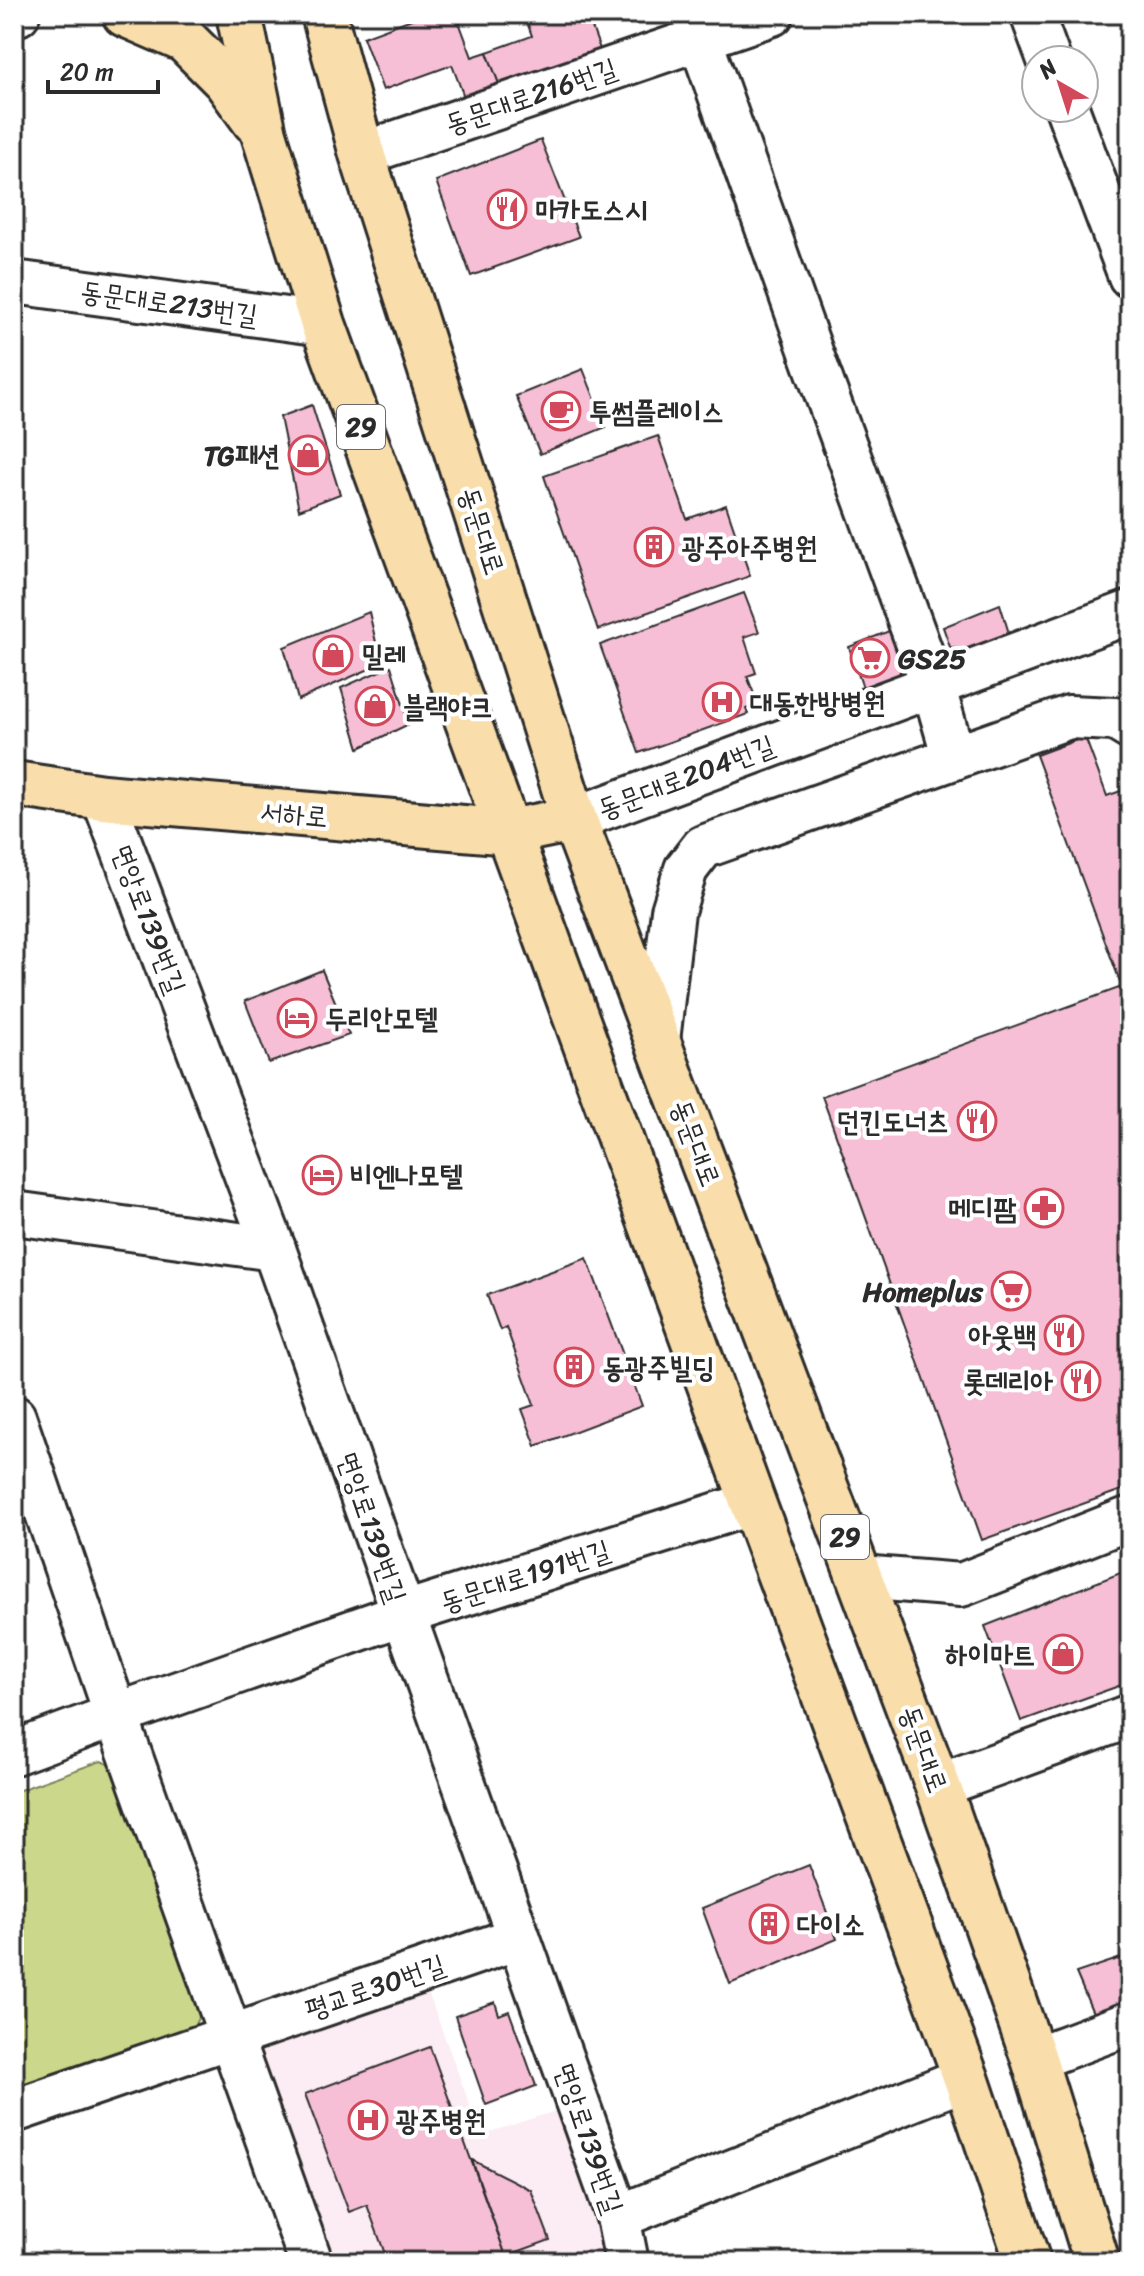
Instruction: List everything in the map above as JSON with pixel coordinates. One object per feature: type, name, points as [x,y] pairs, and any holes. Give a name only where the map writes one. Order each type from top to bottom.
[{"type":"main road","points":[[125,14],[185,40],[226,81],[264,134]]},
{"type":"main road","name":"29","points":[[239,14],[264,134],[323,324],[966,2078],[1028,2262]]},
{"type":"main road","name":"동문대로","points":[[332,23],[362,154],[574,819],[938,1786],[1034,2059],[1097,2262]]},
{"type":"main road","name":"서하로","points":[[14,784],[103,797],[510,832],[574,819]]},
{"type":"street","name":"동문대로216번길","points":[[362,154],[772,14]]},
{"type":"street","points":[[1032,14],[1043,44]]},
{"type":"street","points":[[700,39],[933,685],[954,758]]},
{"type":"street","points":[[1074,124],[1121,224],[1130,276]]},
{"type":"street","name":"동문대로213번길","points":[[14,282],[323,324]]},
{"type":"street","name":"동문대로204번길","points":[[574,819],[1130,612]]},
{"type":"street","points":[[658,1041],[673,911],[686,869],[703,847],[1069,717],[1124,701],[1130,702]]},
{"type":"street","points":[[1069,717],[1115,719],[1130,728]]},
{"type":"street","name":"면앙로139번길","points":[[103,797],[274,1249],[618,2217],[627,2262]]},
{"type":"street","points":[[14,1213],[274,1249]]},
{"type":"street","points":[[14,1417],[116,1715],[311,2262]]},
{"type":"street","name":"동문대로191번길","points":[[14,1753],[402,1614],[753,1503]]},
{"type":"street","points":[[860,1577],[961,1585],[1130,1518]]},
{"type":"street","points":[[938,1786],[1130,1716]]},
{"type":"street","name":"평교로30번길","points":[[14,2111],[518,1938]]},
{"type":"street","points":[[1034,2059],[1130,2023]]},
{"type":"street","points":[[618,2217],[966,2078]]},
{"type":"shaded area","name":"광주병원","points":[[420,1971],[481,2135],[577,2104],[625,2251],[603,2262],[312,2262],[232,2037]]},
{"type":"green space","points":[[101,1761],[120,1769],[205,2007],[193,2027],[14,2090],[14,1792]]},
{"type":"building","points":[[425,14],[456,14],[472,57],[487,52],[501,89],[466,102],[452,65],[383,90],[363,37]]},
{"type":"building","points":[[524,14],[587,14],[601,52],[501,89],[487,52],[532,36]]},
{"type":"building","name":"마카도스시","points":[[541,140],[579,237],[471,276],[436,181]]},
{"type":"building","points":[[14,322],[23,322],[19,366],[14,366]]},
{"type":"building","name":"투썸플레이스","points":[[583,369],[606,427],[540,454],[516,396]]},
{"type":"building","name":"TG패션","points":[[312,405],[340,494],[299,510],[280,417]]},
{"type":"building","name":"광주아주병원","points":[[658,436],[687,519],[726,505],[750,576],[598,630],[544,476]]},
{"type":"building","points":[[744,593],[759,632],[744,637],[756,673],[747,676],[758,704],[746,709],[748,714],[639,753],[600,645]]},
{"type":"building","points":[[1000,604],[1011,640],[974,655],[950,647],[943,627]]},
{"type":"building","name":"밀레","points":[[369,612],[381,664],[298,700],[284,647]]},
{"type":"building","points":[[899,627],[908,657],[896,679],[864,691],[849,647]]},
{"type":"building","name":"블랙야크","points":[[391,666],[409,724],[359,748],[341,688]]},
{"type":"building","name":"Homeplus","points":[[1085,737],[1107,796],[1126,789],[1130,800],[1130,1487],[982,1540],[822,1096],[1122,987],[1036,755]]},
{"type":"building","name":"두리안모텔","points":[[322,970],[349,1035],[269,1063],[245,1001]]},
{"type":"building","name":"동광주빌딩","points":[[587,1258],[642,1406],[536,1446],[522,1409],[534,1405],[506,1327],[500,1330],[487,1295]]},
{"type":"building","name":"하이마트","points":[[1128,1570],[1130,1682],[1021,1721],[985,1626]]},
{"type":"building","name":"다이소","points":[[809,1865],[837,1939],[730,1984],[702,1908]]},
{"type":"building","points":[[1130,1955],[1130,2016],[1099,2027],[1076,1973]]},
{"type":"building","points":[[495,2002],[499,2015],[509,2011],[536,2086],[486,2105],[455,2016]]},
{"type":"building","points":[[430,2047],[506,2256],[498,2262],[388,2262],[367,2205],[349,2212],[305,2094]]},
{"type":"building","points":[[472,2160],[531,2190],[550,2240],[506,2256]]},
{"type":"place","name":"마카도스시","points":[[507,209]]},
{"type":"place","name":"투썸플레이스","points":[[561,411]]},
{"type":"place","name":"TG패션","points":[[308,455]]},
{"type":"place","name":"광주아주병원","points":[[654,547]]},
{"type":"place","name":"밀레","points":[[333,655]]},
{"type":"place","name":"GS25","points":[[870,658]]},
{"type":"place","name":"대동한방병원","points":[[722,702]]},
{"type":"place","name":"블랙야크","points":[[375,706]]},
{"type":"place","name":"두리안모텔","points":[[297,1018]]},
{"type":"place","name":"던킨도너츠","points":[[977,1121]]},
{"type":"place","name":"비엔나모텔","points":[[322,1175]]},
{"type":"place","name":"메디팜","points":[[1044,1208]]},
{"type":"place","name":"Homeplus","points":[[1011,1291]]},
{"type":"place","name":"아웃백","points":[[1064,1335]]},
{"type":"place","name":"동광주빌딩","points":[[574,1367]]},
{"type":"place","name":"롯데리아","points":[[1081,1381]]},
{"type":"place","name":"하이마트","points":[[1063,1654]]},
{"type":"place","name":"다이소","points":[[769,1924]]},
{"type":"place","name":"광주병원","points":[[368,2120]]}]
